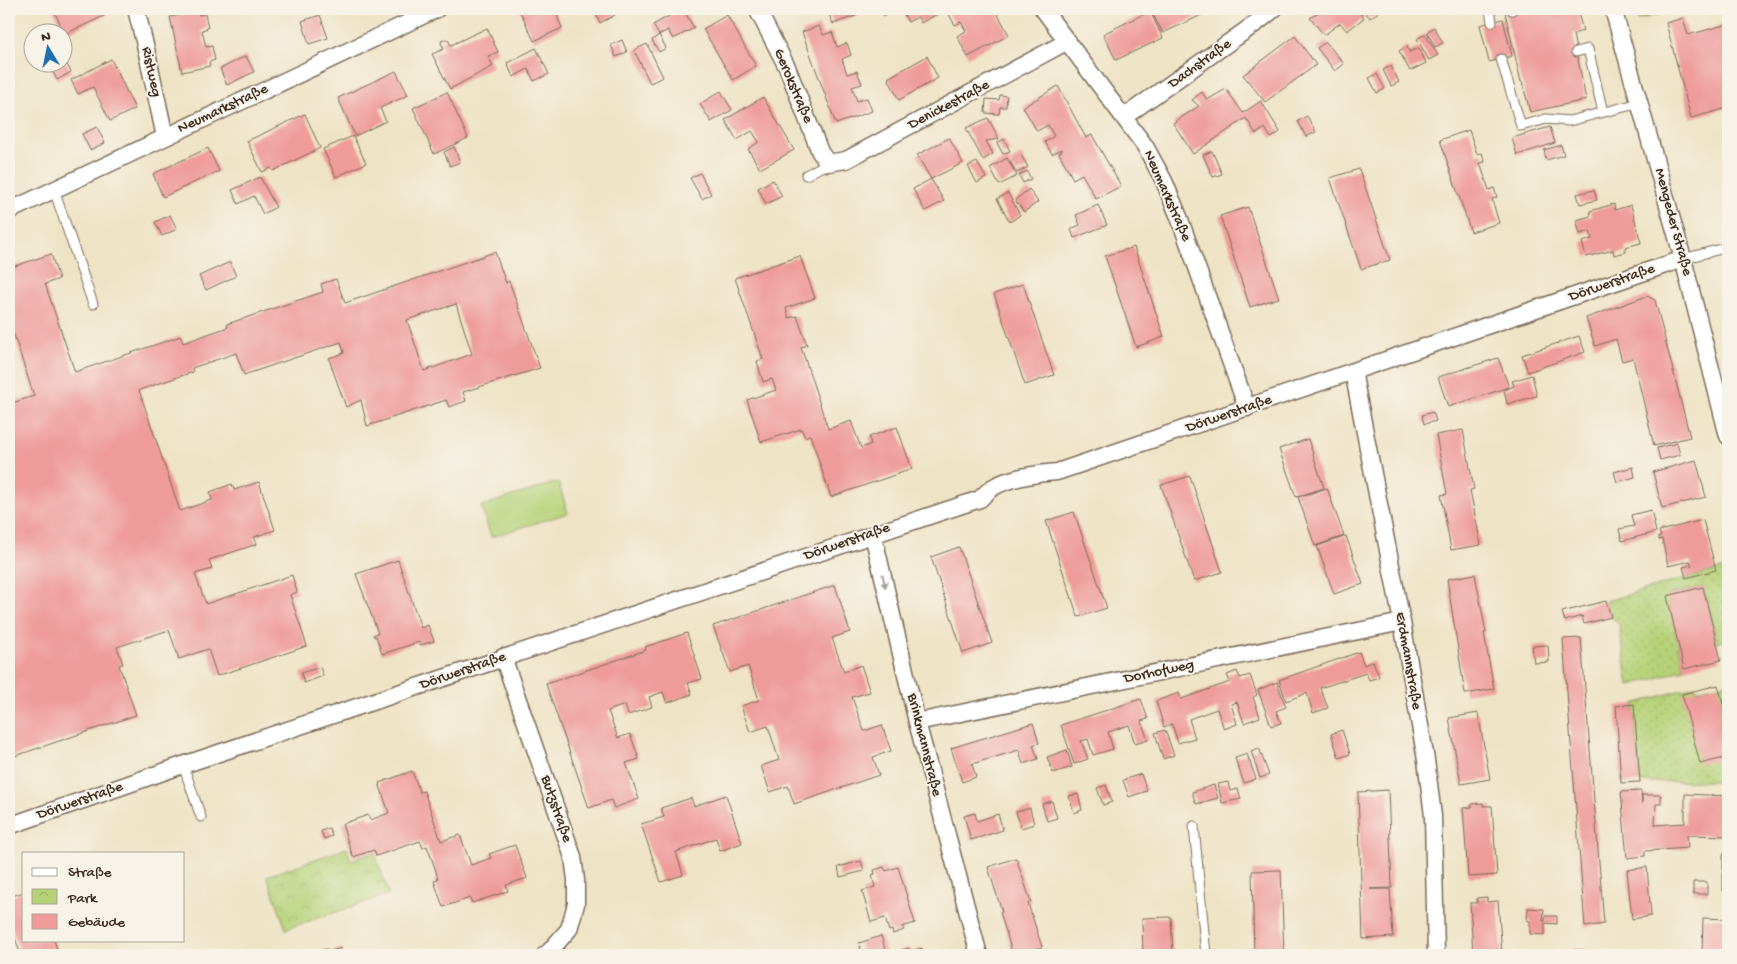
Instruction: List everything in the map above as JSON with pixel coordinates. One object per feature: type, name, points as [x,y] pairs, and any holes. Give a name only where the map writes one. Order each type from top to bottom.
[{"type":"street","name":"Ristweg","points":[[136,9],[165,137]]},
{"type":"street","name":"Neumarkstraße","points":[[9,212],[435,9]]},
{"type":"street","name":"Gerokstraße","points":[[757,9],[787,68],[820,152],[828,163]]},
{"type":"street","name":"Neumarkstraße","points":[[1043,9],[1145,146],[1175,208],[1247,408]]},
{"type":"street","name":"Dachstraße","points":[[1124,117],[1274,9]]},
{"type":"street","name":"Mengeder Straße","points":[[1613,9],[1683,259],[1728,436]]},
{"type":"street","name":"Denickestraße","points":[[828,163],[846,160],[1068,41]]},
{"type":"street","name":"Dörwerstraße","points":[[9,826],[184,764],[980,499],[993,487],[1038,473],[1057,472],[1683,259]]},
{"type":"street","name":"Erdmannstraße","points":[[1353,371],[1402,622],[1426,760],[1433,816],[1436,955]]},
{"type":"street","name":"Brinkmannstraße","points":[[873,534],[917,722],[979,955]]},
{"type":"street","name":"Dorhofweg","points":[[917,722],[1402,622]]},
{"type":"street","name":"Butzstraße","points":[[504,657],[573,857],[576,880],[576,904],[569,929],[545,955]]},
{"type":"lane","points":[[1490,9],[1492,22]]},
{"type":"lane","points":[[1576,52],[1588,49],[1603,112]]},
{"type":"lane","points":[[1501,59],[1521,126],[1546,119],[1569,120],[1640,103]]},
{"type":"lane","points":[[806,175],[828,163]]},
{"type":"lane","points":[[54,190],[93,304]]},
{"type":"lane","points":[[1683,259],[1728,247]]},
{"type":"lane","points":[[184,764],[201,817]]},
{"type":"lane","points":[[1194,826],[1206,955]]},
{"type":"green space","points":[[1634,9],[1679,9],[1638,20]]},
{"type":"green space","points":[[1728,266],[1728,331],[1721,302],[1725,300],[1721,281],[1724,269]]},
{"type":"green space","points":[[558,482],[568,513],[491,537],[481,506]]},
{"type":"green space","points":[[1726,568],[1728,578],[1728,639],[1717,642],[1703,587],[1667,595],[1684,669],[1629,685],[1619,624],[1611,617],[1606,601]]},
{"type":"green space","points":[[1728,683],[1728,781],[1640,782],[1634,704],[1695,686],[1696,690]]},
{"type":"green space","points":[[347,848],[351,860],[374,852],[389,894],[286,929],[267,876]]},
{"type":"building","points":[[53,9],[103,9],[106,15],[72,31],[72,22],[59,22]]},
{"type":"building","points":[[519,9],[564,9],[556,13],[562,28],[534,41]]},
{"type":"building","points":[[594,9],[613,9],[615,15],[600,23]]},
{"type":"building","points":[[683,9],[694,28],[673,39],[668,30],[659,35],[653,25]]},
{"type":"building","points":[[827,9],[855,9],[858,15],[833,24]]},
{"type":"building","points":[[880,9],[898,9],[884,16]]},
{"type":"building","points":[[901,9],[942,9],[943,11],[921,23],[918,17],[908,22]]},
{"type":"building","points":[[946,9],[995,9],[1009,35],[968,57],[957,36],[966,31],[961,22],[955,25]]},
{"type":"building","points":[[1150,9],[1208,9],[1210,11],[1163,33]]},
{"type":"building","points":[[1323,9],[1358,9],[1364,18],[1347,31],[1340,23],[1324,35],[1310,18]]},
{"type":"building","points":[[1362,9],[1383,9],[1370,18]]},
{"type":"building","points":[[1518,9],[1577,9],[1583,31],[1573,34],[1586,100],[1530,112],[1505,12]]},
{"type":"building","points":[[198,11],[199,15],[205,14],[208,28],[202,30],[206,47],[212,46],[215,60],[209,62],[210,66],[182,72],[170,17]]},
{"type":"building","points":[[1150,11],[1163,38],[1116,60],[1103,34]]},
{"type":"building","points":[[320,15],[328,38],[309,44],[302,21]]},
{"type":"building","points":[[727,15],[756,66],[733,80],[703,29]]},
{"type":"building","points":[[1683,18],[1688,35],[1728,24],[1728,108],[1691,118],[1666,23]]},
{"type":"building","points":[[1503,19],[1512,56],[1489,62],[1480,25]]},
{"type":"building","points":[[819,26],[823,35],[832,32],[837,47],[847,43],[851,55],[842,59],[847,74],[857,71],[862,84],[852,87],[857,101],[867,98],[872,111],[836,124],[802,32]]},
{"type":"building","points":[[1434,27],[1443,43],[1435,47],[1427,32]]},
{"type":"building","points":[[487,28],[498,52],[488,56],[493,66],[450,89],[432,54],[444,49],[441,43],[442,40],[448,40],[451,45]]},
{"type":"building","points":[[1425,34],[1438,55],[1429,60],[1417,39]]},
{"type":"building","points":[[659,35],[666,48],[659,52],[652,40]]},
{"type":"building","points":[[1295,36],[1316,65],[1265,102],[1243,75]]},
{"type":"building","points":[[622,40],[627,52],[616,57],[611,45]]},
{"type":"building","points":[[1326,42],[1344,64],[1335,71],[1317,48]]},
{"type":"building","points":[[647,44],[663,77],[650,83],[634,50]]},
{"type":"building","points":[[1407,46],[1409,52],[1419,48],[1426,63],[1410,71],[1399,51]]},
{"type":"building","points":[[536,48],[549,74],[534,81],[528,69],[513,77],[507,63]]},
{"type":"building","points":[[246,56],[254,72],[227,85],[220,69]]},
{"type":"building","points":[[927,56],[938,78],[899,100],[888,78]]},
{"type":"building","points":[[111,59],[135,109],[110,121],[93,87],[78,94],[71,80]]},
{"type":"building","points":[[1391,66],[1399,82],[1391,86],[1383,70]]},
{"type":"building","points":[[396,71],[408,95],[380,108],[386,121],[355,136],[338,98]]},
{"type":"building","points":[[53,72],[71,72],[57,80]]},
{"type":"building","points":[[1377,74],[1385,89],[1377,93],[1369,78]]},
{"type":"building","points":[[1058,86],[1086,138],[1092,135],[1121,186],[1096,199],[1082,174],[1073,179],[1059,153],[1062,149],[1052,154],[1045,142],[1054,136],[1048,125],[1037,131],[1023,107]]},
{"type":"building","points":[[1226,89],[1243,113],[1261,101],[1280,132],[1271,138],[1265,128],[1256,134],[1246,118],[1193,154],[1173,123],[1199,106],[1192,100],[1202,92],[1207,100]]},
{"type":"building","points":[[721,91],[732,110],[711,122],[700,104]]},
{"type":"building","points":[[447,92],[468,138],[434,154],[413,108]]},
{"type":"building","points":[[1000,95],[1007,96],[1006,107],[1000,107],[999,114],[985,113],[986,99],[999,100]]},
{"type":"building","points":[[763,97],[794,150],[760,169],[748,149],[759,142],[752,131],[737,140],[725,120]]},
{"type":"building","points":[[305,114],[320,148],[273,171],[271,168],[262,172],[247,141]]},
{"type":"building","points":[[1307,116],[1316,132],[1306,137],[1298,121]]},
{"type":"building","points":[[988,118],[999,139],[986,141],[993,154],[983,160],[966,128]]},
{"type":"building","points":[[97,127],[105,143],[90,150],[82,134]]},
{"type":"building","points":[[1550,127],[1555,143],[1517,155],[1512,138]]},
{"type":"building","points":[[1469,130],[1477,154],[1482,153],[1485,162],[1480,163],[1489,190],[1494,188],[1497,197],[1492,199],[1499,223],[1471,232],[1440,140]]},
{"type":"building","points":[[353,136],[366,163],[336,177],[323,149]]},
{"type":"building","points":[[949,138],[963,163],[931,179],[917,155]]},
{"type":"building","points":[[1004,139],[1010,151],[1003,154],[997,143]]},
{"type":"building","points":[[1561,145],[1564,155],[1546,160],[1544,150]]},
{"type":"building","points":[[454,147],[460,162],[450,166],[444,152]]},
{"type":"building","points":[[208,148],[219,171],[163,197],[153,174]]},
{"type":"building","points":[[1212,151],[1222,174],[1213,177],[1203,155]]},
{"type":"building","points":[[1021,155],[1028,167],[1017,173],[1010,162]]},
{"type":"building","points":[[1007,158],[1017,176],[999,185],[990,168]]},
{"type":"building","points":[[977,162],[986,178],[977,183],[968,166]]},
{"type":"building","points":[[1359,169],[1390,260],[1361,269],[1330,178]]},
{"type":"building","points":[[1027,171],[1031,179],[1023,183],[1019,175]]},
{"type":"building","points":[[700,173],[711,194],[702,199],[690,178]]},
{"type":"building","points":[[260,177],[276,207],[263,214],[254,196],[238,204],[232,190]]},
{"type":"building","points":[[931,179],[944,201],[925,211],[913,189]]},
{"type":"building","points":[[773,180],[782,196],[766,204],[758,188]]},
{"type":"building","points":[[1029,189],[1038,202],[1024,212],[1015,200]]},
{"type":"building","points":[[1594,190],[1597,200],[1580,204],[1577,194]]},
{"type":"building","points":[[1008,193],[1020,215],[1010,222],[997,199]]},
{"type":"building","points":[[1614,204],[1615,210],[1631,205],[1641,243],[1625,247],[1626,252],[1614,255],[1613,250],[1586,257],[1582,242],[1592,239],[1590,231],[1580,234],[1576,220],[1591,216],[1590,211]]},
{"type":"building","points":[[1098,205],[1107,225],[1074,238],[1071,229],[1080,225],[1076,215]]},
{"type":"building","points":[[1248,207],[1279,298],[1250,307],[1220,216]]},
{"type":"building","points":[[170,215],[177,229],[162,236],[155,222]]},
{"type":"building","points":[[1134,247],[1164,337],[1136,347],[1105,256]]},
{"type":"building","points":[[495,252],[506,283],[509,281],[540,368],[463,392],[466,401],[449,407],[446,400],[367,426],[361,400],[346,407],[331,365],[329,358],[344,353],[341,342],[244,375],[236,353],[192,368],[193,372],[139,390],[180,511],[212,500],[210,492],[232,484],[234,490],[259,482],[275,530],[254,537],[257,544],[209,560],[212,569],[195,574],[206,604],[292,575],[297,592],[290,595],[307,646],[217,676],[208,649],[179,659],[169,630],[117,647],[123,664],[119,665],[136,715],[9,758],[9,404],[34,396],[9,320],[9,268],[51,254],[59,279],[45,284],[75,372],[181,336],[183,343],[228,327],[227,324],[323,292],[321,284],[336,279],[345,303]],"holes":[[[456,304],[472,354],[424,371],[407,320]]]},
{"type":"building","points":[[800,256],[815,298],[786,308],[789,318],[797,316],[807,345],[801,347],[828,429],[851,421],[861,448],[871,444],[869,437],[897,427],[912,469],[831,497],[810,435],[805,437],[801,429],[761,442],[747,400],[776,390],[772,379],[763,382],[757,361],[763,359],[735,278]]},
{"type":"building","points":[[230,262],[236,276],[206,290],[199,276]]},
{"type":"building","points":[[1023,284],[1054,375],[1025,385],[994,294]]},
{"type":"building","points":[[1647,296],[1655,300],[1690,437],[1654,446],[1633,358],[1622,361],[1616,339],[1595,346],[1586,318]]},
{"type":"building","points":[[1579,336],[1585,352],[1528,372],[1522,355]]},
{"type":"building","points":[[1498,358],[1509,387],[1448,407],[1438,377]]},
{"type":"building","points":[[1532,375],[1537,396],[1507,404],[1504,390],[1514,386],[1512,381]]},
{"type":"building","points":[[1433,412],[1436,421],[1424,424],[1422,415]]},
{"type":"building","points":[[1463,430],[1474,489],[1470,490],[1481,545],[1451,550],[1441,495],[1447,494],[1436,435]]},
{"type":"building","points":[[1308,439],[1324,488],[1296,497],[1279,449]]},
{"type":"building","points":[[1677,443],[1680,455],[1660,460],[1657,448]]},
{"type":"building","points":[[1696,460],[1706,497],[1662,508],[1653,472]]},
{"type":"building","points":[[1633,467],[1635,477],[1617,482],[1614,472]]},
{"type":"building","points":[[1190,476],[1222,572],[1194,581],[1161,485]]},
{"type":"building","points":[[1327,488],[1344,536],[1315,546],[1298,497]]},
{"type":"building","points":[[1651,510],[1656,532],[1622,541],[1619,529],[1634,526],[1631,515]]},
{"type":"building","points":[[1074,512],[1107,608],[1078,617],[1046,521]]},
{"type":"building","points":[[1703,520],[1716,570],[1686,578],[1683,567],[1692,565],[1690,561],[1668,566],[1662,539],[1659,540],[1661,536],[1659,531]]},
{"type":"building","points":[[1346,536],[1363,584],[1334,594],[1317,546]]},
{"type":"building","points":[[959,547],[992,643],[963,653],[931,557]]},
{"type":"building","points":[[398,560],[421,628],[428,625],[434,641],[420,645],[419,642],[382,654],[376,636],[374,637],[373,635],[378,633],[356,574]]},
{"type":"building","points":[[1475,574],[1494,689],[1465,694],[1447,579]]},
{"type":"building","points":[[835,585],[850,632],[832,638],[844,672],[861,665],[870,692],[852,697],[864,731],[882,725],[891,751],[873,757],[879,775],[794,804],[788,786],[770,792],[761,766],[779,760],[768,726],[750,732],[741,706],[759,700],[748,666],[730,672],[713,626]]},
{"type":"building","points":[[1703,587],[1721,660],[1684,669],[1667,596]]},
{"type":"building","points":[[1606,601],[1611,617],[1584,624],[1582,616],[1565,621],[1562,612]]},
{"type":"building","points":[[687,633],[702,679],[688,683],[692,694],[667,703],[663,692],[649,697],[652,707],[628,715],[625,705],[608,711],[618,738],[630,734],[639,759],[626,763],[639,799],[614,808],[611,800],[589,808],[546,684],[646,650],[645,647]]},
{"type":"building","points":[[1581,638],[1604,924],[1585,927],[1563,639]]},
{"type":"building","points":[[1548,645],[1549,662],[1534,663],[1532,646]]},
{"type":"building","points":[[1359,652],[1364,665],[1373,661],[1379,677],[1369,680],[1366,673],[1320,688],[1328,708],[1313,713],[1307,693],[1286,701],[1279,680]]},
{"type":"building","points":[[320,667],[323,676],[304,683],[301,673]]},
{"type":"building","points":[[1237,671],[1240,678],[1250,675],[1257,695],[1253,697],[1260,717],[1244,723],[1237,702],[1231,704],[1237,724],[1224,729],[1217,709],[1189,719],[1195,738],[1178,743],[1172,724],[1164,727],[1156,701],[1179,693],[1181,699],[1230,682],[1227,675]]},
{"type":"building","points":[[1277,682],[1286,707],[1276,711],[1281,723],[1271,726],[1258,690]]},
{"type":"building","points":[[1718,685],[1728,723],[1728,757],[1700,764],[1682,694]]},
{"type":"building","points":[[1141,699],[1148,719],[1141,721],[1148,740],[1135,744],[1129,725],[1108,732],[1113,749],[1093,755],[1088,739],[1081,741],[1088,759],[1074,764],[1061,725]]},
{"type":"building","points":[[1634,704],[1640,782],[1621,783],[1616,706]]},
{"type":"building","points":[[1478,713],[1490,779],[1461,784],[1449,718]]},
{"type":"building","points":[[1033,723],[1039,743],[1033,745],[1038,759],[1023,764],[1019,750],[972,764],[976,777],[962,782],[951,748]]},
{"type":"building","points":[[1165,730],[1174,755],[1163,759],[1155,733]]},
{"type":"building","points":[[1342,730],[1350,754],[1339,758],[1331,734]]},
{"type":"building","points":[[1259,748],[1269,775],[1260,778],[1251,751]]},
{"type":"building","points":[[1067,750],[1072,767],[1053,773],[1047,757]]},
{"type":"building","points":[[1247,754],[1256,779],[1244,783],[1235,758]]},
{"type":"building","points":[[412,771],[420,792],[424,791],[441,841],[460,835],[471,865],[491,858],[489,854],[515,845],[527,878],[506,885],[508,891],[472,903],[470,898],[443,907],[434,881],[438,879],[435,868],[427,846],[423,848],[420,841],[376,856],[374,850],[353,857],[342,824],[368,815],[370,820],[389,813],[379,783]]},
{"type":"building","points":[[1141,774],[1147,791],[1129,797],[1123,780]]},
{"type":"building","points":[[1228,782],[1230,791],[1238,789],[1241,799],[1222,803],[1218,784]]},
{"type":"building","points":[[1106,785],[1112,802],[1103,805],[1097,788]]},
{"type":"building","points":[[1214,785],[1218,798],[1196,804],[1192,792]]},
{"type":"building","points":[[1388,790],[1392,888],[1370,889],[1390,889],[1393,937],[1363,939],[1358,792]]},
{"type":"building","points":[[1641,791],[1642,804],[1642,795],[1661,795],[1661,804],[1656,804],[1655,825],[1685,823],[1685,794],[1728,796],[1728,836],[1687,835],[1688,848],[1645,851],[1645,856],[1627,858],[1621,792]]},
{"type":"building","points":[[1078,794],[1082,810],[1074,813],[1069,796]]},
{"type":"building","points":[[726,795],[742,843],[720,851],[716,838],[676,852],[683,875],[661,882],[641,824],[664,817],[661,808],[691,798],[694,806]]},
{"type":"building","points":[[1052,801],[1057,818],[1047,821],[1042,804]]},
{"type":"building","points":[[1483,803],[1483,806],[1492,806],[1497,875],[1468,877],[1463,808],[1472,807],[1472,804]]},
{"type":"building","points":[[1030,808],[1034,824],[1021,828],[1016,812]]},
{"type":"building","points":[[975,813],[977,821],[998,814],[1003,830],[971,840],[964,816]]},
{"type":"building","points":[[329,828],[332,836],[324,839],[321,831]]},
{"type":"building","points":[[1723,854],[1728,854],[1728,891],[1723,891]]},
{"type":"building","points":[[1016,858],[1031,902],[1028,903],[1042,947],[1013,955],[988,867]]},
{"type":"building","points":[[861,861],[864,871],[840,877],[838,867]]},
{"type":"building","points":[[884,867],[886,871],[898,867],[915,923],[902,927],[904,930],[893,934],[892,930],[889,931],[885,918],[871,922],[862,891],[875,887],[872,875],[875,874],[874,870]]},
{"type":"building","points":[[1647,867],[1651,916],[1632,919],[1627,870]]},
{"type":"building","points":[[1281,870],[1284,955],[1254,955],[1252,871]]},
{"type":"building","points":[[1693,882],[1707,882],[1707,894],[1693,894]]},
{"type":"building","points":[[22,893],[22,942],[55,942],[59,955],[21,955],[9,921],[9,897]]},
{"type":"building","points":[[1487,897],[1487,902],[1498,901],[1502,955],[1473,955],[1470,903],[1477,903],[1477,898]]},
{"type":"building","points":[[1528,908],[1544,909],[1543,921],[1545,921],[1545,916],[1557,916],[1557,924],[1545,923],[1545,935],[1530,934],[1530,921],[1527,920]]},
{"type":"building","points":[[1171,917],[1173,955],[1143,955],[1142,918]]},
{"type":"building","points":[[1703,918],[1728,919],[1728,955],[1702,955]]},
{"type":"building","points":[[881,936],[887,955],[869,955],[868,951],[862,953],[859,943]]},
{"type":"building","points":[[341,948],[343,955],[310,955],[327,949],[329,952]]},
{"type":"building","points":[[909,948],[910,952],[922,948],[924,955],[900,955],[899,951]]},
{"type":"building","points":[[1571,950],[1585,950],[1585,955],[1571,955]]}]
